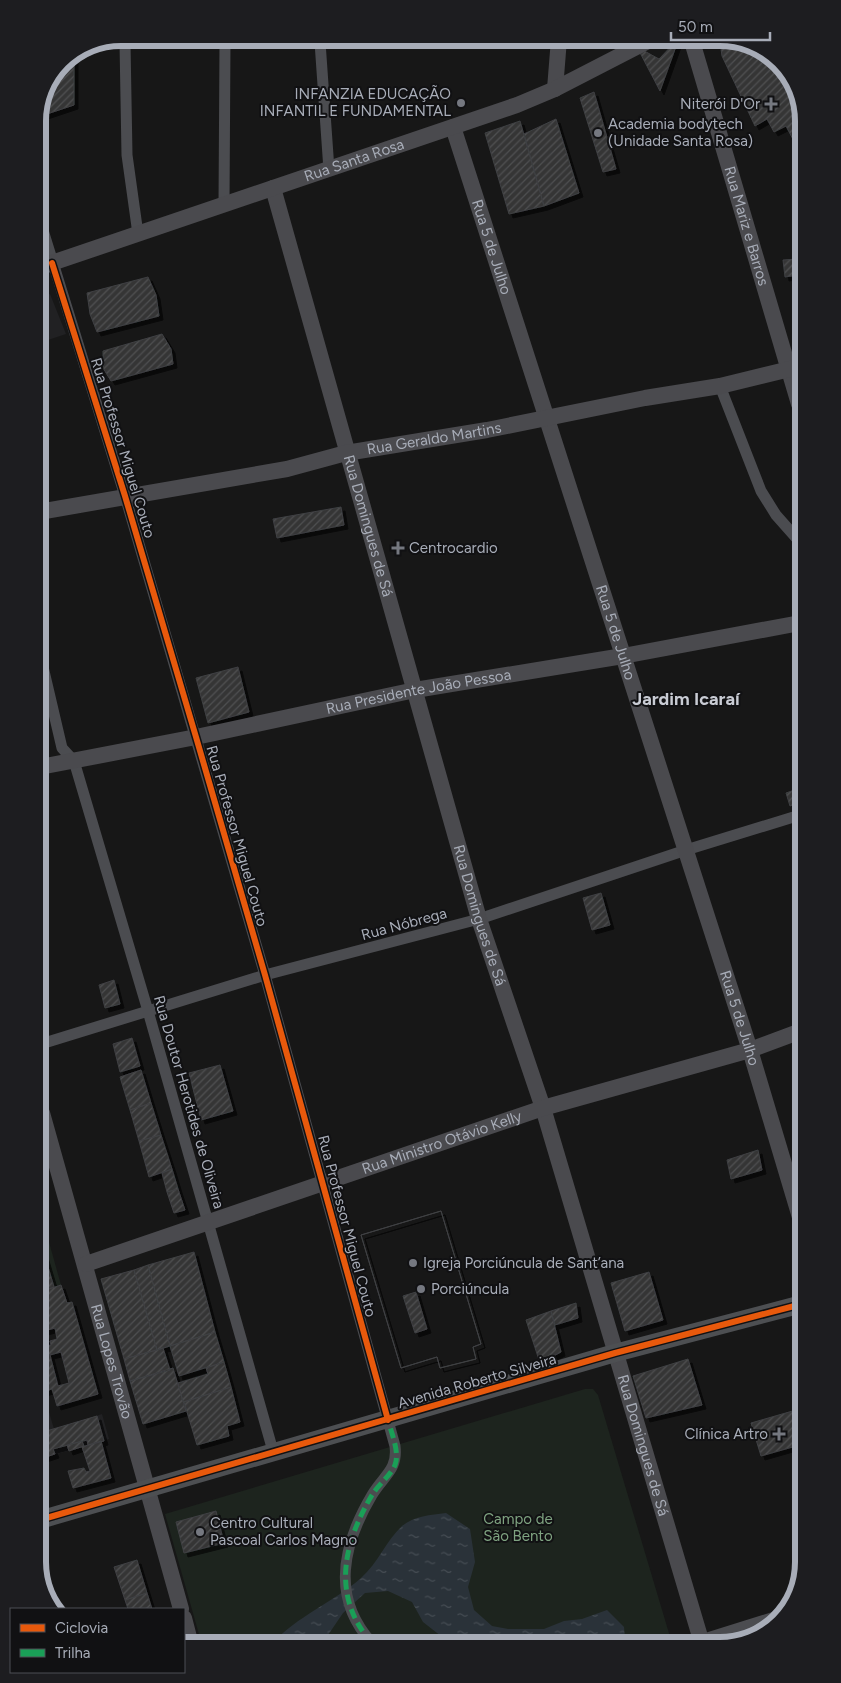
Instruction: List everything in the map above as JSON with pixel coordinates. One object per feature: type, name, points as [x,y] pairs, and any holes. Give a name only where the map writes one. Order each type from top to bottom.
[{"type":"main road","name":"Avenida Roberto Silveira","points":[[46,1518],[615,1353],[795,1306]]},
{"type":"street","points":[[125,46],[127,155],[138,234]]},
{"type":"street","points":[[224,204],[225,46]]},
{"type":"street","points":[[320,46],[329,170]]},
{"type":"street","points":[[556,89],[559,46]]},
{"type":"street","name":"Rua Santa Rosa","points":[[46,265],[329,170],[556,89],[639,46]]},
{"type":"street","name":"Rua Mariz e Barros","points":[[690,46],[793,368]]},
{"type":"street","name":"Rua 5 de Julho","points":[[453,127],[750,1050],[795,1201]]},
{"type":"street","name":"Rua Domingues de Sá","points":[[272,188],[479,919],[544,1108],[700,1637]]},
{"type":"street","name":"Rua Professor Miguel Couto","points":[[46,272],[125,496],[265,975],[396,1452],[394,1466],[372,1495],[349,1547],[344,1584],[348,1604],[368,1637]]},
{"type":"street","name":"Rua Geraldo Martins","points":[[46,511],[287,469],[346,453],[477,432],[546,417],[720,386],[793,368]]},
{"type":"street","points":[[720,386],[762,491],[776,515],[795,536]]},
{"type":"street","name":"Rua Presidente João Pessoa","points":[[46,766],[196,737],[415,690],[624,656],[795,624]]},
{"type":"street","name":"Rua Doutor Herotides de Oliveira","points":[[46,680],[62,748],[74,761],[148,1011],[273,1451]]},
{"type":"street","name":"Rua Nóbrega","points":[[46,1043],[265,975],[479,919],[686,850],[795,817]]},
{"type":"street","name":"Rua Ministro Otávio Kelly","points":[[86,1264],[544,1108],[750,1050],[795,1033]]},
{"type":"street","name":"Rua Lopes Trovão","points":[[46,1127],[86,1264],[181,1608]]},
{"type":"street","points":[[711,1637],[767,1619]]},
{"type":"street","points":[[185,1622],[189,1637]]},
{"type":"shaded area","points":[[50,294],[66,334],[46,341],[46,295]]},
{"type":"shaded area","points":[[46,1402],[54,1429],[102,1414],[109,1439],[46,1457]]},
{"type":"green space","points":[[46,1231],[61,1285],[46,1290]]},
{"type":"green space","name":"Campo de São Bento","points":[[585,1389],[593,1389],[598,1395],[670,1637],[200,1637],[165,1514]]},
{"type":"water","points":[[446,1513],[470,1529],[475,1562],[468,1587],[474,1610],[492,1626],[508,1629],[544,1629],[564,1621],[582,1619],[607,1610],[624,1627],[625,1637],[442,1637],[423,1622],[412,1602],[388,1591],[365,1593],[343,1613],[328,1635],[324,1637],[279,1637],[304,1617],[361,1578],[402,1526],[417,1518]]},
{"type":"building","points":[[671,46],[676,46],[660,91],[637,47],[659,59]]},
{"type":"building","name":"Niterói D'Or","points":[[725,46],[744,50],[773,68],[789,92],[795,121],[795,143],[786,126],[774,132],[767,119],[755,126],[722,56],[721,49]]},
{"type":"building","points":[[74,64],[74,105],[46,114],[54,88]]},
{"type":"building","name":"Academia bodytech (Unidade Santa Rosa)","points":[[594,92],[616,169],[603,172],[580,98]]},
{"type":"building","points":[[556,119],[579,193],[544,206],[524,134]]},
{"type":"building","points":[[520,121],[544,206],[509,214],[485,133]]},
{"type":"building","points":[[795,259],[795,275],[785,277],[783,260]]},
{"type":"building","points":[[148,277],[156,295],[159,316],[97,332],[90,314],[87,293]]},
{"type":"building","points":[[162,334],[171,349],[173,364],[111,381],[103,368],[103,351]]},
{"type":"building","points":[[341,507],[344,525],[277,538],[273,519]]},
{"type":"building","points":[[238,667],[249,712],[208,723],[196,678]]},
{"type":"building","points":[[795,790],[795,804],[790,806],[786,793]]},
{"type":"building","points":[[601,893],[610,925],[592,930],[583,898]]},
{"type":"building","points":[[114,980],[120,1004],[105,1008],[99,985]]},
{"type":"building","points":[[132,1038],[140,1066],[120,1072],[113,1044]]},
{"type":"building","points":[[220,1065],[233,1111],[201,1120],[189,1073]]},
{"type":"building","points":[[141,1070],[151,1103],[130,1110],[120,1077]]},
{"type":"building","points":[[151,1103],[161,1135],[139,1141],[130,1110]]},
{"type":"building","points":[[161,1135],[172,1169],[149,1177],[139,1141]]},
{"type":"building","points":[[758,1150],[762,1170],[731,1179],[727,1160]]},
{"type":"building","points":[[172,1169],[178,1189],[167,1192],[162,1173]]},
{"type":"building","points":[[178,1189],[185,1210],[174,1213],[167,1192]]},
{"type":"building","name":"Igreja Porciúncula de Sant’ana","points":[[441,1211],[481,1344],[473,1347],[476,1359],[440,1368],[437,1357],[401,1368],[361,1235]],"holes":[[[416,1292],[427,1329],[415,1333],[403,1296]]]},
{"type":"building","name":"Igreja Porciúncula de Sant’ana","points":[[441,1211],[481,1344],[473,1347],[476,1359],[440,1368],[437,1357],[401,1368],[361,1235]]},
{"type":"building","points":[[194,1252],[215,1332],[170,1346],[148,1265]]},
{"type":"building","points":[[46,1260],[54,1287],[46,1290]]},
{"type":"building","points":[[148,1265],[170,1346],[157,1350],[134,1270]]},
{"type":"building","points":[[134,1270],[157,1350],[124,1359],[101,1279]]},
{"type":"building","points":[[649,1272],[663,1320],[625,1331],[611,1283]]},
{"type":"building","points":[[61,1285],[67,1303],[72,1302],[98,1394],[57,1406],[52,1389],[46,1391],[46,1341],[47,1346],[51,1345],[50,1341],[57,1339],[55,1328],[46,1330],[46,1290]],"holes":[[[61,1352],[69,1383],[58,1386],[50,1355]]]},
{"type":"building","points":[[576,1303],[578,1318],[555,1325],[551,1311]]},
{"type":"building","points":[[551,1311],[561,1352],[540,1363],[526,1320]]},
{"type":"building","points":[[215,1332],[224,1362],[179,1376],[170,1346]]},
{"type":"building","points":[[163,1348],[170,1370],[130,1381],[124,1359]]},
{"type":"building","points":[[688,1359],[702,1405],[646,1418],[633,1376]]},
{"type":"building","points":[[224,1362],[231,1387],[183,1402],[178,1383],[208,1374],[206,1368]]},
{"type":"building","points":[[173,1368],[186,1411],[143,1424],[130,1381]]},
{"type":"building","points":[[231,1387],[240,1422],[227,1426],[229,1436],[197,1445],[184,1402]]},
{"type":"building","name":"Clínica Artro","points":[[795,1410],[795,1446],[761,1456],[751,1423]]},
{"type":"building","points":[[97,1416],[104,1441],[88,1445],[87,1440],[53,1449],[55,1454],[46,1457],[46,1431]]},
{"type":"building","points":[[82,1441],[84,1446],[69,1451],[67,1445]]},
{"type":"building","points":[[101,1441],[111,1478],[73,1488],[68,1471],[84,1468],[86,1472],[90,1471],[82,1447]]},
{"type":"building","name":"Centro Cultural Pascoal Carlos Magno","points":[[216,1511],[224,1543],[184,1553],[176,1522]]},
{"type":"building","points":[[137,1560],[147,1593],[125,1600],[114,1567]]},
{"type":"building","points":[[147,1593],[152,1608],[128,1608],[125,1600]]},
{"type":"marked path","points":[[368,1637],[359,1625],[351,1607],[346,1589],[346,1570],[348,1551],[362,1514],[372,1495],[395,1465],[396,1448],[388,1420]]},
{"type":"cycle path","points":[[52,263],[125,496],[196,737],[265,975],[388,1420]]},
{"type":"cycle path","points":[[46,1518],[615,1353],[795,1306]]},
{"type":"place","name":"INFANZIA EDUCAÇÃO INFANTIL E FUNDAMENTAL","points":[[461,103]]},
{"type":"place","name":"Niterói D'Or","points":[[771,104]]},
{"type":"place","name":"Academia bodytech (Unidade Santa Rosa)","points":[[598,133]]},
{"type":"place","name":"Centrocardio","points":[[398,548]]},
{"type":"place","name":"Igreja Porciúncula de Sant’ana","points":[[413,1263]]},
{"type":"place","name":"Porciúncula","points":[[421,1289]]},
{"type":"place","name":"Clínica Artro","points":[[779,1434]]},
{"type":"place","name":"Centro Cultural Pascoal Carlos Magno","points":[[200,1532]]},
{"type":"district","name":"Jardim Icaraí","points":[[686,699]]}]
